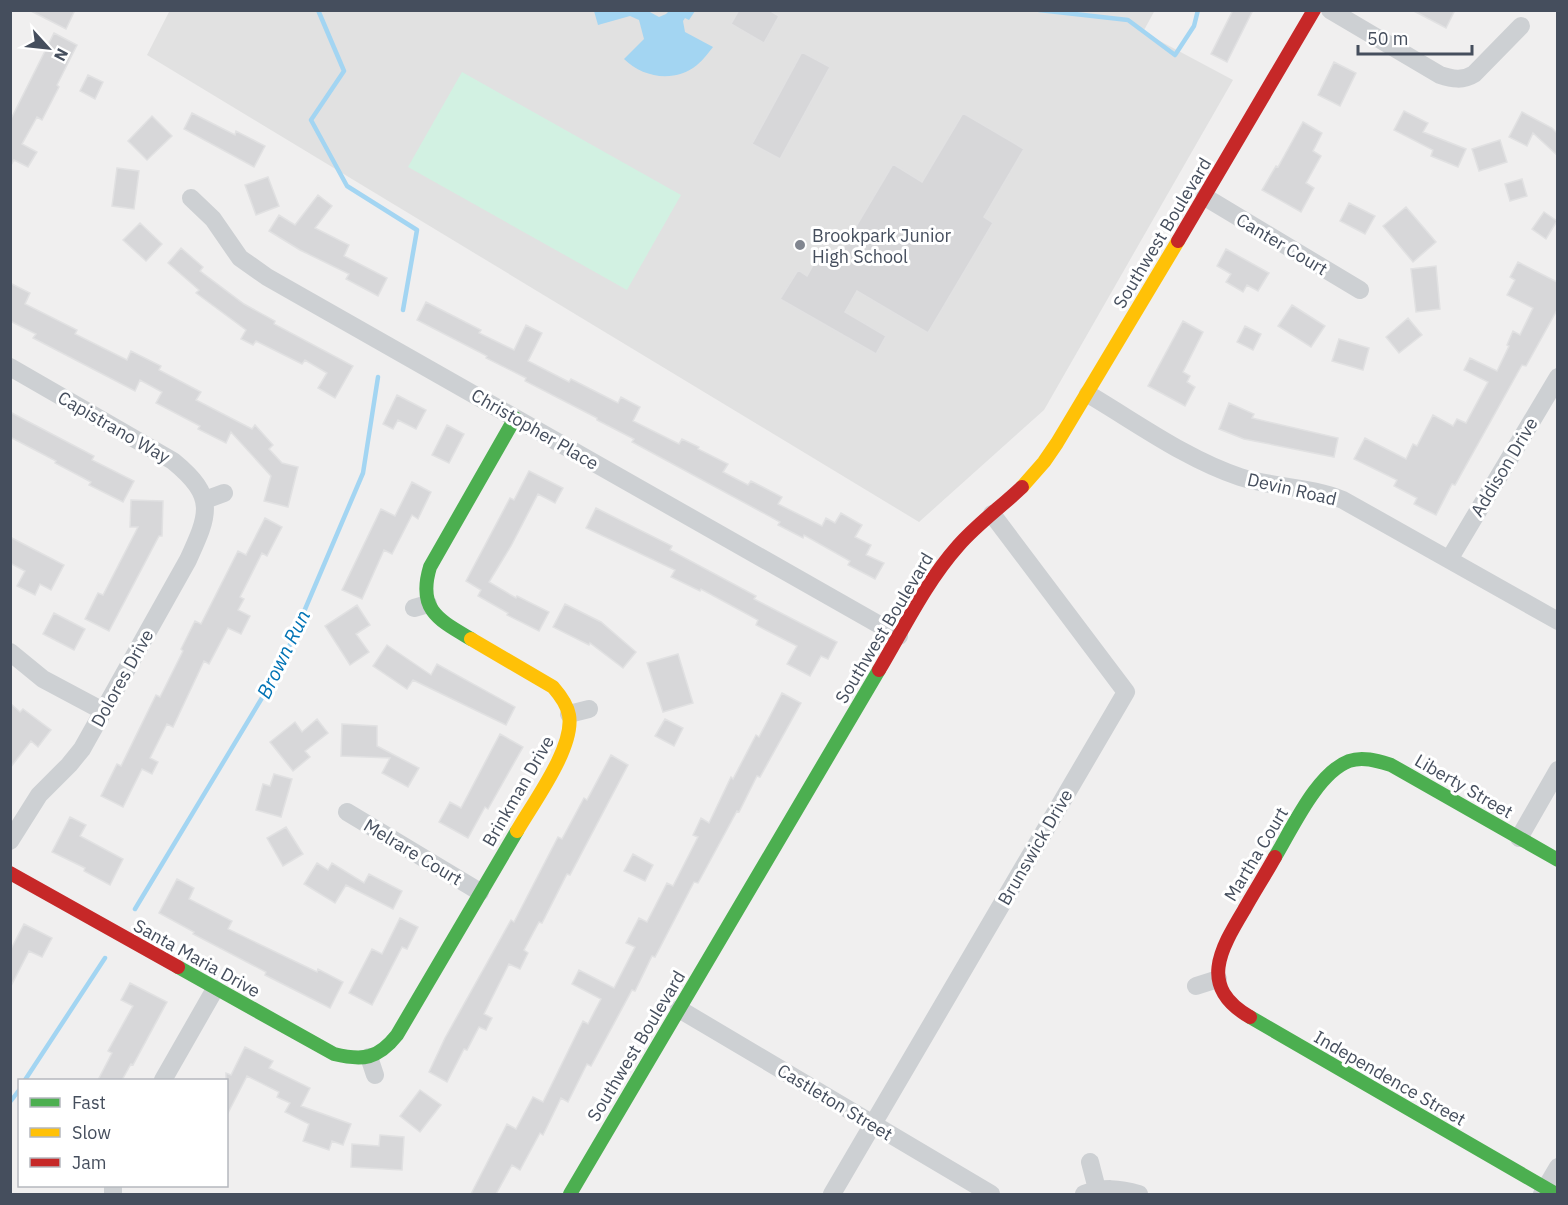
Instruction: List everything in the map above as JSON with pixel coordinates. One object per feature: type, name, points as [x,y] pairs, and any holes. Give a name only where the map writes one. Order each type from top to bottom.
[{"type":"street","name":"Southwest Boulevard","points":[[570,1194],[898,636],[945,562],[963,540],[1038,470],[1088,394],[1314,10]]},
{"type":"street","points":[[1330,10],[1440,75],[1452,79],[1467,79],[1474,74],[1521,26]]},
{"type":"street","name":"Canter Court","points":[[1205,197],[1360,290]]},
{"type":"street","name":"Christopher Place","points":[[191,198],[213,219],[240,258],[251,267],[898,636]]},
{"type":"street","name":"Capistrano Way","points":[[10,367],[166,456],[187,472],[199,486],[205,500]]},
{"type":"street","name":"Addison Drive","points":[[1450,558],[1557,377]]},
{"type":"street","name":"Devin Road","points":[[1088,394],[1188,454],[1215,467],[1242,477],[1327,493],[1343,500],[1450,558],[1557,621]]},
{"type":"street","points":[[515,418],[430,567],[421,606],[439,620],[553,687],[561,695],[569,714],[589,709]]},
{"type":"street","points":[[205,500],[224,493]]},
{"type":"street","name":"Dolores Drive","points":[[10,841],[39,795],[82,749],[188,560],[202,530],[205,500]]},
{"type":"street","name":"Brunswick Drive","points":[[832,1194],[1126,692],[992,514]]},
{"type":"street","points":[[10,652],[43,679],[103,711]]},
{"type":"street","name":"Brinkman Drive","points":[[369,1057],[386,1049],[397,1035],[559,759],[568,741],[569,714]]},
{"type":"street","name":"Liberty Street","points":[[1349,760],[1370,758],[1391,765],[1557,860]]},
{"type":"street","name":"Martha Court","points":[[1218,979],[1216,966],[1219,954],[1258,885],[1316,789],[1332,771],[1349,760]]},
{"type":"street","points":[[1519,838],[1557,770]]},
{"type":"street","name":"Melrare Court","points":[[347,812],[480,892]]},
{"type":"street","name":"Santa Maria Drive","points":[[10,873],[334,1054],[351,1059],[369,1057]]},
{"type":"street","points":[[1196,986],[1218,979]]},
{"type":"street","name":"Independence Street","points":[[1218,979],[1226,998],[1241,1012],[1548,1192]]},
{"type":"street","points":[[164,1079],[215,989]]},
{"type":"street","name":"Castleton Street","points":[[679,1009],[991,1194]]},
{"type":"street","points":[[369,1057],[375,1075]]},
{"type":"street","points":[[1090,1162],[1091,1192],[1118,1188],[1139,1194]]},
{"type":"street","points":[[1548,1192],[1557,1167]]},
{"type":"shaded area","name":"Brookpark Junior High School","points":[[170,10],[1155,10],[1143,32],[1233,80],[1044,410],[919,522],[147,55]]},
{"type":"green space","points":[[462,72],[681,195],[627,290],[408,167]]},
{"type":"water","points":[[594,11],[648,11],[659,17],[669,11],[695,11],[689,20],[685,18],[683,21],[685,32],[713,47],[699,63],[688,71],[669,76],[650,74],[624,59],[644,39],[639,20],[630,16],[598,25]]},
{"type":"building","points":[[29,10],[75,10],[66,29]]},
{"type":"building","points":[[739,10],[769,10],[779,16],[764,43],[731,24]]},
{"type":"building","points":[[1233,10],[1253,10],[1227,62],[1211,54]]},
{"type":"building","points":[[1412,10],[1455,10],[1446,28]]},
{"type":"building","points":[[54,33],[77,45],[42,120],[37,117],[22,144],[37,152],[28,167],[14,160],[10,167],[10,121]]},
{"type":"building","points":[[802,52],[830,67],[780,159],[752,144]]},
{"type":"building","points":[[1334,62],[1356,73],[1340,106],[1318,95]]},
{"type":"building","points":[[88,75],[103,82],[95,99],[80,91]]},
{"type":"building","points":[[1404,111],[1428,123],[1423,132],[1466,149],[1458,167],[1431,156],[1433,150],[1394,130]]},
{"type":"building","points":[[1522,112],[1557,133],[1557,155],[1533,133],[1527,146],[1509,137]]},
{"type":"building","points":[[192,113],[235,135],[236,131],[265,146],[254,167],[184,129]]},
{"type":"building","points":[[963,113],[1024,149],[984,217],[993,223],[928,333],[857,291],[845,312],[886,336],[876,354],[780,299],[798,270],[807,276],[820,253],[835,262],[893,164],[922,182]]},
{"type":"building","points":[[152,116],[172,136],[147,160],[128,141]]},
{"type":"building","points":[[1303,122],[1322,133],[1313,151],[1321,156],[1306,183],[1314,188],[1301,212],[1262,190],[1276,166],[1278,167]]},
{"type":"building","points":[[1500,140],[1507,162],[1479,171],[1472,149]]},
{"type":"building","points":[[117,168],[139,171],[134,209],[112,206]]},
{"type":"building","points":[[268,177],[279,206],[256,215],[245,185]]},
{"type":"building","points":[[1522,179],[1527,196],[1510,201],[1505,184]]},
{"type":"building","points":[[318,195],[332,206],[315,228],[349,245],[344,256],[387,278],[378,296],[346,279],[349,274],[300,250],[269,231],[279,215],[295,225]]},
{"type":"building","points":[[1349,203],[1375,216],[1365,234],[1340,221]]},
{"type":"building","points":[[1406,207],[1436,242],[1413,262],[1383,226]]},
{"type":"building","points":[[1544,212],[1557,221],[1546,239],[1532,229]]},
{"type":"building","points":[[140,223],[162,244],[146,261],[123,240]]},
{"type":"building","points":[[181,248],[203,267],[200,271],[244,304],[275,321],[274,324],[353,366],[335,398],[318,388],[327,373],[305,360],[302,364],[256,341],[253,345],[241,339],[246,330],[196,293],[199,290],[168,263]]},
{"type":"building","points":[[1226,249],[1269,273],[1258,291],[1247,285],[1243,292],[1226,282],[1231,274],[1217,266]]},
{"type":"building","points":[[1518,262],[1557,282],[1557,310],[1526,366],[1522,365],[1436,515],[1414,504],[1417,498],[1394,486],[1397,480],[1354,459],[1365,438],[1406,459],[1413,444],[1417,446],[1433,415],[1453,426],[1457,419],[1466,423],[1488,382],[1464,370],[1470,358],[1497,371],[1509,346],[1507,345],[1513,331],[1520,335],[1533,308],[1507,295],[1515,280],[1510,277]]},
{"type":"building","points":[[1436,266],[1440,309],[1416,312],[1411,269]]},
{"type":"building","points":[[10,283],[30,293],[25,304],[77,330],[75,334],[127,360],[131,351],[161,366],[159,370],[201,392],[196,400],[252,429],[255,425],[273,445],[269,449],[282,463],[298,467],[288,507],[264,501],[271,476],[231,432],[226,443],[198,429],[200,426],[156,403],[162,392],[140,380],[135,391],[33,338],[36,334],[10,321]]},
{"type":"building","points":[[426,302],[481,330],[479,333],[514,350],[526,325],[542,333],[528,361],[569,382],[571,379],[618,403],[621,397],[640,407],[633,421],[679,444],[682,439],[699,447],[698,449],[728,464],[723,472],[748,485],[751,481],[782,497],[778,504],[822,526],[826,518],[835,523],[841,513],[862,525],[855,537],[871,545],[866,555],[884,563],[875,579],[848,565],[850,561],[804,535],[803,538],[778,525],[780,522],[632,442],[634,439],[525,381],[526,378],[486,358],[487,356],[417,320]]},
{"type":"building","points":[[1292,305],[1325,326],[1311,347],[1278,326]]},
{"type":"building","points":[[1408,318],[1422,335],[1399,353],[1386,337]]},
{"type":"building","points":[[1183,321],[1203,332],[1183,372],[1190,376],[1187,382],[1195,387],[1185,406],[1148,386]]},
{"type":"building","points":[[1245,326],[1261,334],[1253,350],[1237,342]]},
{"type":"building","points":[[1339,339],[1369,348],[1363,370],[1332,361]]},
{"type":"building","points":[[397,395],[426,410],[416,429],[398,420],[393,429],[383,424]]},
{"type":"building","points":[[1229,403],[1254,414],[1252,418],[1338,438],[1334,457],[1244,439],[1219,429]]},
{"type":"building","points":[[10,412],[94,456],[92,460],[134,481],[123,502],[89,485],[91,482],[10,437]]},
{"type":"building","points":[[447,425],[464,434],[449,463],[432,455]]},
{"type":"building","points":[[529,471],[563,488],[555,503],[538,494],[489,582],[516,598],[517,596],[549,612],[539,631],[507,615],[508,613],[478,596],[481,590],[466,581],[510,498],[514,500]]},
{"type":"building","points":[[412,482],[431,492],[418,519],[412,515],[392,554],[384,550],[362,599],[342,590],[381,509],[395,516]]},
{"type":"building","points":[[131,500],[163,501],[162,536],[159,536],[109,631],[85,619],[98,593],[103,595],[138,527],[130,527]]},
{"type":"building","points":[[596,508],[672,546],[670,550],[756,596],[754,599],[837,642],[828,659],[821,656],[810,676],[787,664],[797,646],[756,625],[758,620],[701,589],[700,591],[671,577],[675,570],[586,528]]},
{"type":"building","points":[[265,518],[282,527],[267,556],[262,553],[240,597],[244,599],[238,610],[250,616],[241,634],[228,628],[209,664],[204,661],[173,727],[167,724],[150,758],[158,762],[152,774],[142,769],[123,807],[101,796],[117,764],[121,766],[156,695],[160,697],[195,621],[201,624],[238,551],[246,555]]},
{"type":"building","points":[[10,537],[64,565],[51,590],[40,584],[35,595],[17,586],[25,571],[10,563]]},
{"type":"building","points":[[565,604],[601,622],[636,652],[623,668],[590,643],[589,645],[553,627]]},
{"type":"building","points":[[357,605],[370,625],[356,634],[369,652],[350,665],[325,626]]},
{"type":"building","points":[[54,613],[85,629],[74,650],[43,634]]},
{"type":"building","points":[[387,645],[431,675],[437,664],[515,707],[506,725],[413,680],[407,689],[373,666]]},
{"type":"building","points":[[678,654],[693,703],[663,712],[647,663]]},
{"type":"building","points":[[782,693],[801,703],[760,777],[757,776],[698,883],[694,882],[655,957],[652,956],[635,991],[632,990],[591,1066],[587,1064],[568,1102],[561,1098],[543,1135],[540,1133],[520,1170],[512,1165],[496,1194],[471,1194],[507,1124],[516,1129],[533,1097],[543,1102],[583,1021],[588,1024],[601,999],[572,984],[579,970],[614,988],[635,947],[626,943],[639,918],[647,922],[667,883],[673,886],[698,837],[693,835],[701,818],[709,823],[731,777],[733,779],[756,735],[759,737]]},
{"type":"building","points":[[10,703],[20,712],[23,709],[51,730],[38,747],[31,741],[10,768]]},
{"type":"building","points":[[317,719],[328,733],[305,751],[310,757],[293,771],[270,742],[295,722],[302,732]]},
{"type":"building","points":[[665,719],[683,728],[674,746],[655,736]]},
{"type":"building","points":[[342,724],[377,726],[377,746],[419,768],[408,787],[382,773],[390,758],[341,756]]},
{"type":"building","points":[[500,734],[523,747],[488,809],[485,807],[468,838],[439,822],[450,802],[461,808]]},
{"type":"building","points":[[611,755],[628,765],[570,875],[567,874],[542,923],[539,922],[524,950],[528,953],[520,969],[509,964],[484,1014],[492,1018],[486,1030],[479,1027],[467,1050],[464,1049],[447,1082],[429,1072],[445,1038],[511,920],[514,922],[558,837],[562,839],[584,798],[587,800]]},
{"type":"building","points":[[274,774],[292,779],[281,817],[256,810],[263,784],[270,786]]},
{"type":"building","points":[[70,817],[86,825],[80,836],[123,859],[110,885],[84,871],[85,868],[52,852]]},
{"type":"building","points":[[286,827],[303,854],[283,866],[267,838]]},
{"type":"building","points":[[633,854],[653,865],[645,881],[624,871]]},
{"type":"building","points":[[317,863],[328,870],[332,863],[364,883],[369,874],[402,891],[393,909],[346,885],[335,903],[304,884]]},
{"type":"building","points":[[177,879],[194,888],[189,899],[232,921],[228,929],[317,972],[318,969],[343,982],[330,1008],[265,975],[266,972],[193,934],[194,932],[159,913]]},
{"type":"building","points":[[400,918],[418,927],[407,949],[402,947],[372,1005],[349,993],[372,949],[382,954]]},
{"type":"building","points":[[24,924],[52,938],[42,957],[29,951],[10,988],[10,951]]},
{"type":"building","points":[[130,983],[167,1002],[133,1065],[131,1064],[123,1079],[99,1079],[112,1053],[108,1051],[133,1006],[121,1000]]},
{"type":"building","points":[[245,1047],[273,1061],[269,1068],[310,1088],[301,1106],[351,1124],[343,1145],[332,1141],[329,1150],[303,1141],[309,1124],[285,1112],[290,1103],[277,1097],[279,1092],[247,1076],[228,1113],[226,1073],[231,1075]]},
{"type":"building","points":[[420,1090],[441,1105],[420,1132],[400,1116]]},
{"type":"building","points":[[380,1135],[404,1137],[402,1170],[351,1167],[352,1144],[379,1146]]},
{"type":"waterway","name":"Brown Run","points":[[318,10],[344,71],[311,120],[347,186],[417,230],[403,310]]},
{"type":"waterway","name":"Brown Run","points":[[1039,10],[1128,20],[1175,55],[1194,26],[1198,10]]},
{"type":"waterway","name":"Brown Run","points":[[135,909],[280,668],[363,473],[378,377]]},
{"type":"waterway","name":"Brown Run","points":[[26,1079],[105,958]]},
{"type":"waterway","name":"Brown Run","points":[[10,1102],[18,1092]]},
{"type":"traffic: fast","points":[[471,639],[449,626],[434,612],[426,594],[427,582],[430,567],[515,418]]},
{"type":"traffic: fast","points":[[570,1194],[879,670]]},
{"type":"traffic: fast","points":[[1275,857],[1306,803],[1326,777],[1337,767],[1360,759],[1391,765],[1558,860]]},
{"type":"traffic: fast","points":[[178,967],[334,1054],[353,1057],[369,1056],[383,1049],[397,1035],[517,831]]},
{"type":"traffic: fast","points":[[1250,1017],[1556,1194]]},
{"type":"traffic: slow","points":[[1022,487],[1057,443],[1178,241]]},
{"type":"traffic: slow","points":[[471,639],[553,687],[561,696],[569,715],[566,743],[551,774],[517,831]]},
{"type":"traffic: jam","points":[[1178,241],[1314,10]]},
{"type":"traffic: jam","points":[[879,670],[946,560],[973,530],[1022,487]]},
{"type":"traffic: jam","points":[[1250,1017],[1234,1005],[1224,993],[1219,981],[1218,967],[1235,925],[1275,857]]},
{"type":"traffic: jam","points":[[10,873],[178,967]]},
{"type":"place","name":"Brookpark Junior High School","points":[[800,245]]}]
